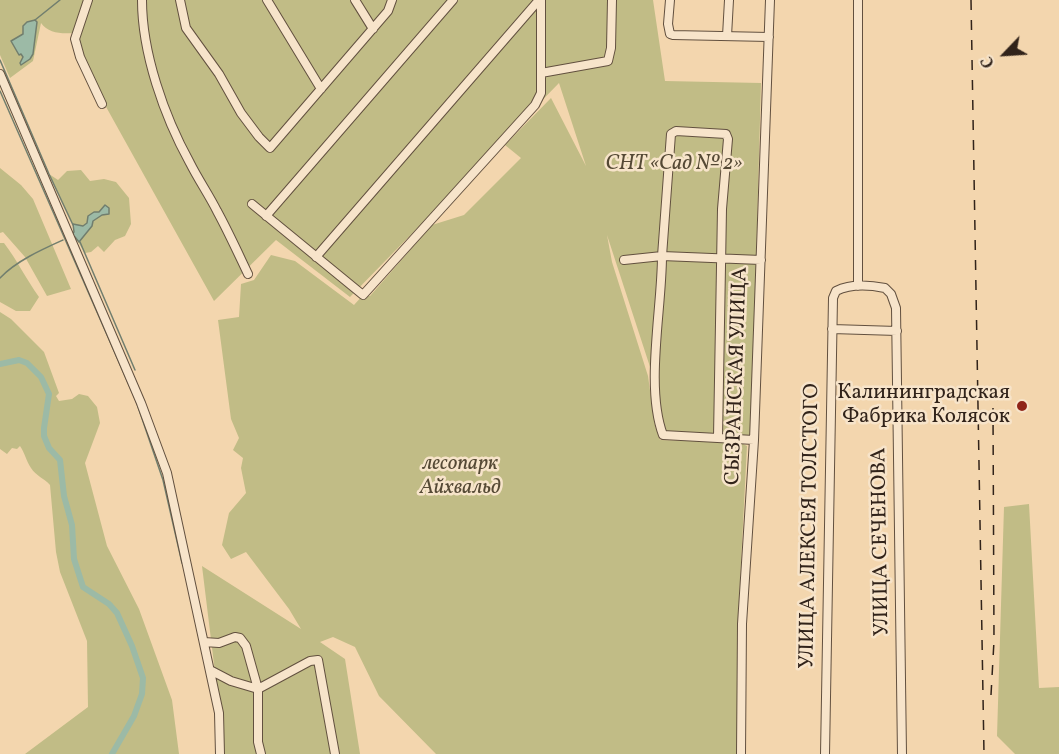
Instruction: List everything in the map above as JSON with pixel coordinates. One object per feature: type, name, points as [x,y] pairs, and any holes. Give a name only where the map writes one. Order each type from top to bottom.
[{"type":"street","points":[[88,0],[75,39],[80,57],[102,104]]},
{"type":"street","points":[[142,0],[142,20],[152,66],[169,120],[189,161],[218,211],[248,274]]},
{"type":"street","points":[[180,0],[186,28],[219,74],[241,113],[270,148],[388,11],[392,0]]},
{"type":"street","points":[[267,0],[321,89]]},
{"type":"street","points":[[355,0],[373,29]]},
{"type":"street","points":[[266,216],[453,0]]},
{"type":"street","points":[[252,204],[363,295],[535,105],[541,93],[540,0]]},
{"type":"street","points":[[316,257],[540,0]]},
{"type":"street","points":[[541,73],[608,61],[611,48],[612,0]]},
{"type":"street","points":[[670,0],[668,24],[670,34],[769,37]]},
{"type":"street","points":[[728,36],[729,0]]},
{"type":"street","name":"СЫЗРАНСКАЯ УЛИЦА","points":[[741,754],[742,624],[754,440],[770,0]]},
{"type":"street","points":[[858,0],[858,286]]},
{"type":"street","points":[[0,74],[141,403],[167,473],[219,713],[220,754]]},
{"type":"street","points":[[718,437],[722,209],[728,139],[727,135],[722,133],[676,131],[671,134],[662,256],[656,367],[659,424],[663,435],[670,437],[754,440]]},
{"type":"street","points":[[624,260],[662,256],[760,260]]},
{"type":"street","name":"УЛИЦА АЛЕКСЕЯ ТОЛСТОГО","points":[[825,754],[833,298],[836,291],[845,286],[858,286]]},
{"type":"street","name":"УЛИЦА СЕЧЕНОВА","points":[[858,286],[885,288],[891,294],[896,308],[902,754]]},
{"type":"street","points":[[832,329],[897,331]]},
{"type":"street","points":[[204,642],[219,643],[235,637],[240,638],[246,646],[258,689],[258,742],[261,754]]},
{"type":"street","points":[[210,670],[231,681],[258,689],[310,661],[318,660],[335,754]]},
{"type":"green space","points":[[0,0],[84,0],[73,33],[55,32],[47,29],[41,23],[33,61],[10,78],[0,55]]},
{"type":"green space","points":[[89,0],[653,0],[665,81],[761,83],[751,443],[741,443],[747,446],[738,621],[739,754],[436,754],[379,696],[355,647],[333,637],[320,642],[345,659],[360,754],[225,754],[202,566],[301,629],[289,609],[246,552],[231,559],[222,545],[229,513],[246,493],[241,468],[243,458],[233,450],[239,438],[231,419],[218,320],[239,317],[241,284],[254,280],[271,255],[295,261],[354,305],[363,295],[370,296],[432,225],[464,215],[521,158],[505,145],[551,98],[586,166],[559,83],[350,297],[276,240],[214,301],[75,51]],"holes":[[[607,235],[652,373],[660,439],[729,442],[660,440],[655,426],[648,376],[612,262]]]},
{"type":"green space","points":[[0,168],[21,185],[33,199],[71,289],[47,296],[25,257],[3,232],[0,233]]},
{"type":"green space","points":[[81,170],[90,181],[104,179],[116,182],[129,198],[131,224],[125,236],[115,240],[104,252],[98,246],[91,252],[85,253],[75,237],[69,237],[74,232],[73,225],[49,174],[58,180],[67,171]]},
{"type":"green space","points":[[0,243],[4,243],[9,249],[39,297],[30,311],[16,311],[0,302]]},
{"type":"green space","points":[[0,312],[11,319],[44,352],[59,393],[56,396],[59,401],[72,399],[79,394],[88,396],[97,407],[100,423],[85,463],[107,546],[139,609],[172,700],[179,754],[25,754],[88,707],[87,641],[60,572],[50,485],[33,471],[20,446],[17,449],[12,448],[7,454],[0,449]]},
{"type":"green space","points":[[1029,504],[1039,688],[1059,687],[1059,754],[1015,754],[997,736],[1004,507]]},
{"type":"shaded area","points":[[35,20],[37,22],[33,54],[21,65],[23,57],[19,55],[11,41],[23,34],[23,26],[27,22]]},
{"type":"shaded area","points":[[105,205],[109,208],[109,214],[102,215],[93,221],[92,226],[79,242],[75,237],[69,237],[74,232],[73,224],[83,226],[87,223],[88,216],[99,212]]},
{"type":"waterway","points":[[35,20],[60,0]]},
{"type":"waterway","points":[[0,60],[73,225]]},
{"type":"waterway","points":[[0,91],[136,401],[163,480],[182,563]]},
{"type":"waterway","points":[[0,278],[38,251],[63,240]]},
{"type":"waterway","points":[[80,242],[135,370]]},
{"type":"waterway","points":[[0,364],[19,360],[27,363],[41,377],[49,394],[44,436],[49,448],[60,460],[64,496],[72,525],[74,559],[83,587],[109,604],[117,613],[143,678],[142,694],[134,716],[112,754]]},
{"type":"railway","points":[[971,0],[984,754]]},
{"type":"railway","points":[[991,695],[994,641],[993,408]]},
{"type":"place","name":"Калининградская Фабрика Колясок","points":[[1022,406]]},
{"type":"park label","name":"СНТ «Сад № 2»","points":[[674,165]]},
{"type":"park label","name":"лесопарк Айхвальд","points":[[460,477]]}]
